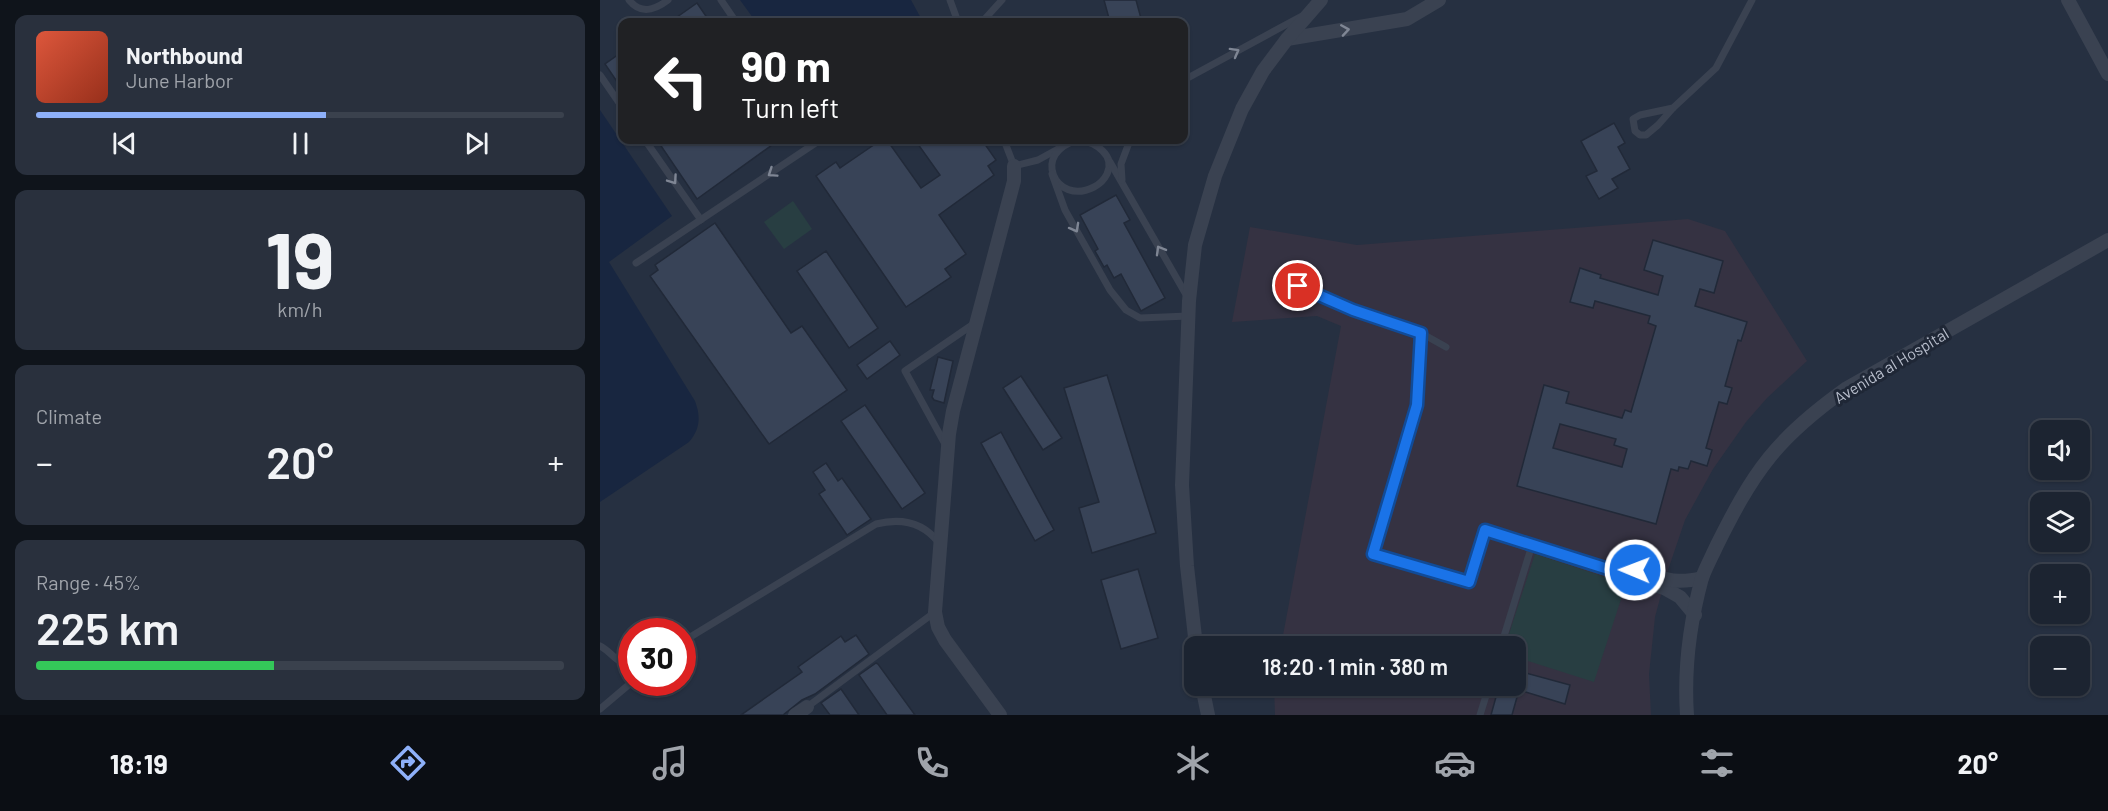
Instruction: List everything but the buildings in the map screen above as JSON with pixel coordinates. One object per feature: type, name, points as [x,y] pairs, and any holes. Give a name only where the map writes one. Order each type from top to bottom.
[{"type":"street","points":[[1195,636],[1187,566],[1182,485],[1188,316],[1195,246],[1215,176],[1242,109],[1263,71],[1321,0]]},
{"type":"street","points":[[1287,39],[1407,19],[1439,0]]},
{"type":"street","points":[[2068,0],[2108,74]]},
{"type":"street","points":[[1000,715],[945,640],[938,627],[935,612],[948,449],[957,392],[1014,181],[1014,166]]},
{"type":"street","name":"Avenida al Hospital","points":[[1687,715],[1685,691],[1702,578],[1730,519],[1747,489],[1769,458],[1794,431],[1847,388],[2108,240]]},
{"type":"street","points":[[1516,540],[1672,592],[1687,604],[1695,615]]},
{"type":"street","points":[[1608,569],[1619,565],[1674,581],[1702,578]]},
{"type":"street","points":[[1204,696],[1208,715]]},
{"type":"street","points":[[795,715],[807,707]]},
{"type":"lane","points":[[629,0],[637,8],[646,10],[656,8],[668,0]]},
{"type":"lane","points":[[721,0],[733,18]]},
{"type":"lane","points":[[950,0],[957,18]]},
{"type":"lane","points":[[986,18],[1002,0]]},
{"type":"lane","points":[[1673,108],[1640,115],[1633,119],[1635,130],[1640,135],[1646,135],[1716,68],[1752,0]]},
{"type":"lane","points":[[1188,78],[1311,11]]},
{"type":"lane","points":[[600,75],[618,101]]},
{"type":"lane","points":[[648,144],[701,220]]},
{"type":"lane","points":[[636,263],[811,144]]},
{"type":"lane","points":[[1006,144],[1014,166],[1038,160],[1068,144]]},
{"type":"lane","points":[[1070,144],[1063,147],[1052,159],[1052,174],[1065,210],[1110,290],[1126,310],[1140,318],[1188,316]]},
{"type":"lane","points":[[1093,144],[1100,148],[1108,158],[1189,301]]},
{"type":"lane","points":[[1122,183],[1121,164],[1128,144]]},
{"type":"lane","points":[[1052,174],[1059,184],[1068,189],[1083,191],[1091,189],[1107,175],[1108,158]]},
{"type":"lane","points":[[1298,286],[1353,310],[1421,333],[1446,347]]},
{"type":"lane","points":[[948,449],[905,371],[976,323]]},
{"type":"lane","points":[[1421,333],[1417,405],[1373,554],[1469,582],[1485,530],[1516,540]]},
{"type":"lane","points":[[696,633],[876,524],[893,520],[909,522],[932,534],[941,545]]},
{"type":"lane","points":[[1504,636],[1532,545]]},
{"type":"lane","points":[[807,707],[935,612]]},
{"type":"lane","points":[[600,646],[618,660]]},
{"type":"lane","points":[[600,709],[618,694]]},
{"type":"lane","points":[[1480,715],[1486,696]]},
{"type":"shaded area","points":[[1688,219],[1725,231],[1807,361],[1767,398],[1746,422],[1713,469],[1685,520],[1655,617],[1649,674],[1651,715],[1275,715],[1274,696],[1526,696],[1526,636],[1283,636],[1341,326],[1317,316],[1232,322],[1250,227],[1357,245]]},
{"type":"green space","points":[[793,201],[812,229],[784,249],[764,222]]},
{"type":"green space","points":[[1535,554],[1626,584],[1594,682],[1526,660],[1526,636],[1508,636]]},
{"type":"water","points":[[740,0],[911,0],[921,18],[753,18]]},
{"type":"water","points":[[600,110],[618,136],[618,144],[623,144],[672,216],[609,262],[695,401],[699,418],[697,428],[689,442],[600,502]]},
{"type":"route","points":[[1298,286],[1353,310],[1421,333],[1417,405],[1373,554],[1469,582],[1485,530],[1608,569],[1619,565],[1635,570]]}]
